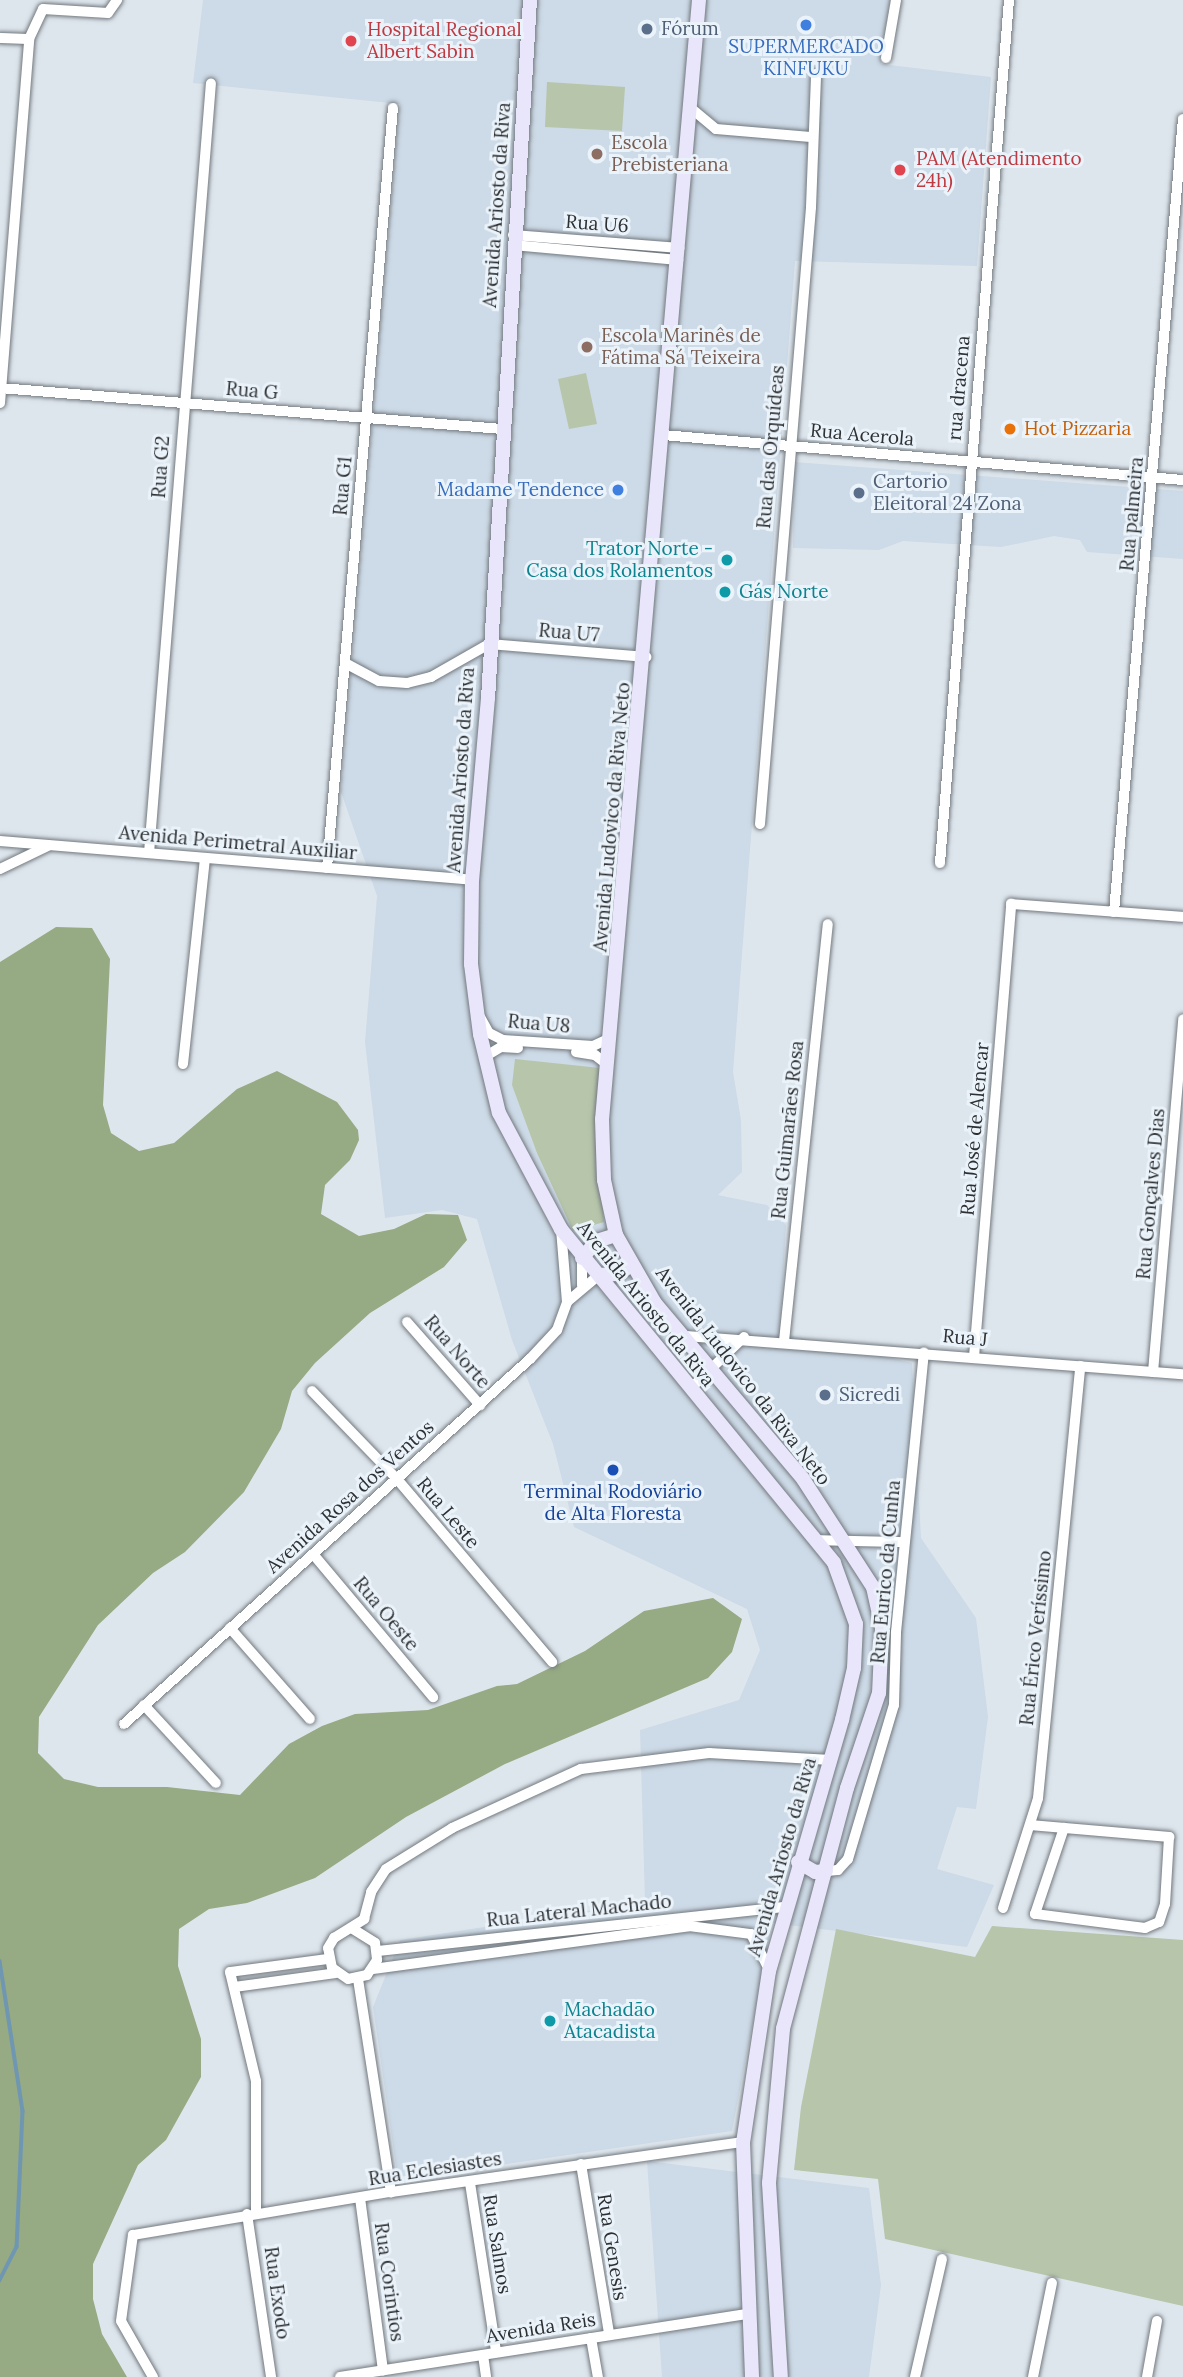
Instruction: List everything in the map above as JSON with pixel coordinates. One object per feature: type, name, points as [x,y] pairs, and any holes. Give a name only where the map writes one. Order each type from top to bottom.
[{"type":"street","points":[[0,403],[29,39],[43,9],[108,13],[117,0]]},
{"type":"street","name":"Avenida Ariosto da Riva","points":[[530,0],[472,880],[471,964],[477,1012],[499,1113],[561,1229],[834,1563],[856,1624],[853,1668],[831,1760],[797,1862],[769,1969],[743,2142],[752,2377]]},
{"type":"street","name":"Avenida Ludovico da Riva Neto","points":[[699,0],[646,657],[610,1038],[604,1180],[616,1235],[655,1303],[686,1336],[708,1369],[803,1479],[873,1587],[889,1630],[879,1693],[848,1788],[783,2029],[770,2146],[781,2377]]},
{"type":"street","points":[[886,58],[896,0]]},
{"type":"street","name":"rua dracena","points":[[940,863],[1009,0]]},
{"type":"street","points":[[0,38],[29,39]]},
{"type":"street","name":"Rua das Orquídeas","points":[[760,824],[788,446],[811,207],[811,137],[816,74]]},
{"type":"street","name":"Rua G2","points":[[149,853],[211,83]]},
{"type":"street","name":"Rua G1","points":[[327,868],[393,108]]},
{"type":"street","points":[[692,109],[716,129],[811,137]]},
{"type":"street","name":"Rua palmeira","points":[[1114,912],[1183,119]]},
{"type":"street","name":"Rua U6","points":[[513,240],[679,254]]},
{"type":"street","name":"Rua G","points":[[1,388],[502,429]]},
{"type":"street","name":"Rua Acerola","points":[[663,435],[1183,480]]},
{"type":"street","points":[[345,663],[379,681],[407,682],[431,677],[489,644]]},
{"type":"street","name":"Rua U7","points":[[489,644],[646,657]]},
{"type":"street","name":"Avenida Perimetral Auxiliar","points":[[0,841],[472,880]]},
{"type":"street","points":[[0,869],[51,845]]},
{"type":"street","points":[[183,1064],[205,858]]},
{"type":"street","name":"Rua José de Alencar","points":[[974,1357],[1011,905],[1114,912]]},
{"type":"street","points":[[1114,912],[1183,917]]},
{"type":"street","name":"Rua Guimarães Rosa","points":[[784,1340],[828,924]]},
{"type":"street","name":"Rua U8","points":[[477,1012],[485,1028],[502,1043],[593,1046],[610,1038]]},
{"type":"street","name":"Rua Gonçalves Dias","points":[[1153,1372],[1183,1019]]},
{"type":"street","name":"Rua U8","points":[[486,1056],[502,1043]]},
{"type":"street","name":"Rua U8","points":[[547,1046],[589,1053],[608,1065]]},
{"type":"street","points":[[561,1229],[567,1302]]},
{"type":"street","points":[[582,1285],[582,1258],[597,1241],[616,1235]]},
{"type":"street","points":[[599,1275],[618,1274],[632,1265]]},
{"type":"street","name":"Avenida Rosa dos Ventos","points":[[124,1724],[480,1405],[557,1331],[567,1302],[582,1285],[599,1275]]},
{"type":"street","name":"Rua Norte","points":[[407,1322],[480,1405]]},
{"type":"street","name":"Rua J","points":[[686,1336],[784,1340],[1183,1374]]},
{"type":"street","points":[[690,1389],[744,1337]]},
{"type":"street","name":"Rua Eurico da Cunha","points":[[826,1871],[838,1870],[848,1859],[894,1705],[889,1630],[904,1542],[924,1352]]},
{"type":"street","name":"Rua Érico Veríssimo","points":[[1003,1908],[1038,1798],[1080,1366]]},
{"type":"street","name":"Rua Leste","points":[[312,1391],[397,1479],[552,1662]]},
{"type":"street","points":[[815,1540],[841,1537],[904,1542]]},
{"type":"street","name":"Rua Oeste","points":[[313,1554],[433,1697]]},
{"type":"street","points":[[230,1628],[310,1719]]},
{"type":"street","points":[[144,1705],[216,1783]]},
{"type":"street","points":[[336,1973],[328,1959],[334,1938],[354,1929],[363,1919],[371,1892],[386,1869],[452,1828],[582,1769],[709,1754],[831,1760]]},
{"type":"street","points":[[848,1788],[869,1791]]},
{"type":"street","points":[[1030,1825],[1169,1837],[1165,1904],[1158,1922],[1145,1928],[1035,1914],[1063,1828]]},
{"type":"street","points":[[797,1862],[814,1872],[826,1871]]},
{"type":"street","name":"Rua Lateral Machado","points":[[378,1951],[784,1907]]},
{"type":"street","points":[[234,1987],[336,1973],[358,1979],[373,1969],[689,1926],[751,1934],[769,1969]]},
{"type":"street","points":[[354,1929],[370,1936],[378,1951],[373,1969]]},
{"type":"street","name":"Rua Exodo","points":[[271,2377],[252,2213],[256,2081],[230,1972],[328,1959]]},
{"type":"street","points":[[358,1979],[391,2192]]},
{"type":"street","name":"Rua Eclesiastes","points":[[153,2377],[121,2320],[133,2235],[252,2213],[743,2142]]},
{"type":"street","name":"Rua Genesis","points":[[581,2164],[608,2334]]},
{"type":"street","name":"Rua Salmos","points":[[470,2182],[496,2351]]},
{"type":"street","name":"Rua Corintios","points":[[360,2199],[383,2370]]},
{"type":"street","points":[[915,2377],[942,2259]]},
{"type":"street","points":[[1033,2377],[1052,2283]]},
{"type":"street","name":"Avenida Reis","points":[[340,2377],[748,2314]]},
{"type":"street","points":[[1147,2377],[1157,2321]]},
{"type":"street","points":[[591,2337],[598,2377]]},
{"type":"street","points":[[483,2355],[486,2377]]},
{"type":"shaded area","points":[[203,0],[890,0],[881,64],[991,77],[977,266],[795,261],[733,1072],[741,1120],[742,1172],[718,1195],[767,1205],[786,1225],[780,1333],[912,1363],[921,1538],[976,1618],[988,1717],[976,1809],[957,1807],[937,1869],[994,1885],[967,1947],[772,1923],[732,2131],[398,2180],[373,2007],[400,1940],[645,1902],[640,1730],[739,1700],[760,1650],[747,1609],[574,1527],[553,1444],[512,1340],[477,1219],[442,1210],[385,1218],[365,1042],[377,896],[341,792],[400,104],[193,83]]},
{"type":"shaded area","points":[[794,462],[1183,491],[1183,559],[1087,552],[1080,540],[1054,536],[1001,547],[903,541],[879,550],[793,548]]},
{"type":"shaded area","points":[[647,2161],[869,2188],[881,2285],[869,2377],[662,2377]]},
{"type":"green space","points":[[547,82],[625,87],[622,131],[545,127]]},
{"type":"green space","points":[[586,373],[597,424],[569,429],[558,379]]},
{"type":"green space","points":[[56,927],[92,928],[110,959],[103,1105],[111,1133],[139,1151],[174,1143],[237,1089],[277,1071],[337,1102],[358,1130],[359,1140],[350,1160],[325,1185],[321,1214],[359,1236],[394,1229],[426,1214],[458,1215],[467,1240],[444,1267],[370,1313],[315,1363],[292,1391],[281,1429],[244,1492],[185,1552],[153,1573],[98,1625],[39,1717],[38,1753],[64,1779],[98,1787],[167,1787],[240,1795],[289,1744],[322,1726],[355,1714],[428,1710],[497,1686],[517,1684],[585,1651],[644,1611],[713,1598],[742,1619],[732,1652],[708,1678],[505,1764],[406,1817],[315,1878],[247,1903],[209,1909],[179,1929],[178,1966],[201,2039],[201,2077],[166,2140],[138,2165],[93,2264],[93,2299],[102,2334],[127,2377],[0,2377],[0,962]]},
{"type":"green space","points":[[515,1059],[600,1068],[595,1120],[604,1222],[573,1231],[537,1153],[512,1085]]},
{"type":"green space","points":[[992,1926],[1183,1940],[1183,2306],[885,2239],[878,2179],[794,2170],[801,2107],[836,1929],[975,1957]]},
{"type":"waterway","points":[[0,1961],[23,2111],[17,2247],[0,2281]]},
{"type":"place","name":"SUPERMERCADO KINFUKU","points":[[806,25]]},
{"type":"place","name":"Fórum","points":[[647,29]]},
{"type":"place","name":"Hospital Regional Albert Sabin","points":[[351,41]]},
{"type":"place","name":"Escola Prebisteriana","points":[[597,154]]},
{"type":"place","name":"PAM (Atendimento 24h)","points":[[900,170]]},
{"type":"place","name":"Escola Marinês de Fátima Sá Teixeira","points":[[587,347]]},
{"type":"place","name":"Hot Pizzaria","points":[[1010,429]]},
{"type":"place","name":"Madame Tendence","points":[[618,490]]},
{"type":"place","name":"Cartorio Eleitoral 24 Zona","points":[[859,493]]},
{"type":"place","name":"Trator Norte - Casa dos Rolamentos","points":[[727,560]]},
{"type":"place","name":"Gás Norte","points":[[725,592]]},
{"type":"place","name":"Sicredi","points":[[825,1395]]},
{"type":"place","name":"Terminal Rodoviário de Alta Floresta","points":[[613,1470]]},
{"type":"place","name":"Machadão Atacadista","points":[[550,2021]]}]
